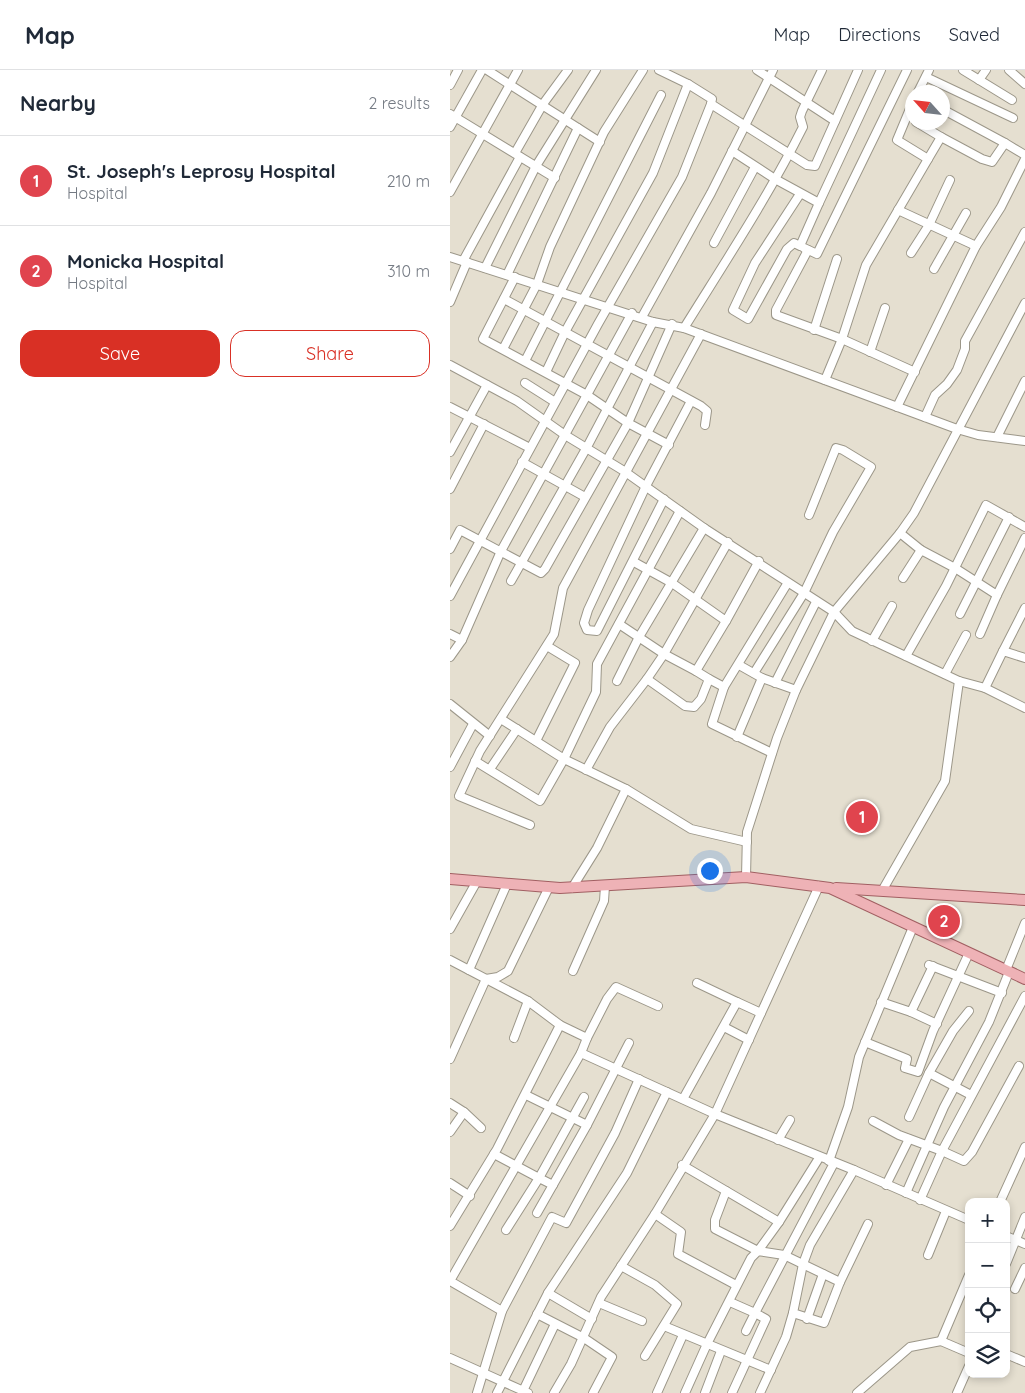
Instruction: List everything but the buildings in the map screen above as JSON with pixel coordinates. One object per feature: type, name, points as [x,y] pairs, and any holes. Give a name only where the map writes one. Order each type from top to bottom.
[{"type":"main road","points":[[450,879],[549,888],[572,888],[746,877],[825,887],[1025,900]]},
{"type":"main road","points":[[825,887],[1025,979]]},
{"type":"street","points":[[450,85],[458,70]]},
{"type":"street","points":[[450,127],[453,116],[487,70],[600,142]]},
{"type":"street","points":[[450,192],[509,83],[518,70]]},
{"type":"street","points":[[450,302],[465,261],[543,104],[568,70]]},
{"type":"street","points":[[485,268],[536,166],[564,118],[596,70]]},
{"type":"street","points":[[503,349],[537,284],[550,247],[600,142],[643,70]]},
{"type":"street","points":[[450,596],[479,539],[682,177],[711,104],[712,100],[688,84],[658,70]]},
{"type":"street","points":[[757,70],[835,121]]},
{"type":"street","points":[[642,317],[745,127],[773,70]]},
{"type":"street","points":[[684,328],[790,154],[803,127],[800,117],[822,70]]},
{"type":"street","points":[[711,104],[808,166],[815,166],[858,70]]},
{"type":"street","points":[[881,70],[819,203],[804,248],[776,310],[776,315],[842,339],[916,372]]},
{"type":"street","points":[[800,194],[755,263],[733,310],[748,318],[787,249],[794,243],[817,254],[907,70]]},
{"type":"street","points":[[963,70],[1012,100]]},
{"type":"street","points":[[979,80],[986,70]]},
{"type":"street","points":[[1009,70],[1025,84]]},
{"type":"street","points":[[927,74],[1013,118]]},
{"type":"street","points":[[546,372],[653,173],[688,84]]},
{"type":"street","points":[[525,361],[559,291],[661,95]]},
{"type":"street","points":[[897,407],[916,372],[976,246],[1001,208],[1024,160],[1005,143],[950,113]]},
{"type":"street","points":[[453,116],[555,178]]},
{"type":"street","points":[[905,126],[897,140],[928,159]]},
{"type":"street","points":[[578,128],[511,276],[504,299],[483,336],[486,341],[566,383],[669,445]]},
{"type":"street","points":[[929,130],[982,159],[992,162],[1005,143]]},
{"type":"street","points":[[825,380],[842,339],[866,265],[941,137]]},
{"type":"street","points":[[732,151],[775,180],[819,203]]},
{"type":"street","points":[[714,243],[755,167]]},
{"type":"street","points":[[911,253],[929,224],[950,180]]},
{"type":"street","points":[[898,210],[976,246]]},
{"type":"street","points":[[934,269],[966,213]]},
{"type":"street","points":[[925,417],[935,395],[947,384],[957,370],[965,349],[965,341],[1025,232]]},
{"type":"street","points":[[450,257],[609,306],[653,322],[672,324],[684,328],[957,429],[1025,441]]},
{"type":"street","points":[[814,330],[837,259]]},
{"type":"street","points":[[504,299],[707,411],[704,425]]},
{"type":"street","points":[[746,877],[747,832],[772,753],[796,690],[834,612],[900,533],[914,513],[1025,303]]},
{"type":"street","points":[[870,352],[885,308]]},
{"type":"street","points":[[450,657],[462,640],[501,551],[632,314]]},
{"type":"street","points":[[511,581],[587,447],[653,322]]},
{"type":"street","points":[[450,549],[460,530],[541,573],[546,569],[628,422],[649,379],[672,324]]},
{"type":"street","points":[[459,796],[475,761],[554,634],[562,588],[648,434],[701,334]]},
{"type":"street","points":[[450,365],[545,420],[565,435],[626,472],[704,528],[759,562],[787,584],[834,612],[852,631],[959,681],[985,688],[1025,708]]},
{"type":"street","points":[[997,437],[1025,381]]},
{"type":"street","points":[[525,382],[555,402]]},
{"type":"street","points":[[450,452],[487,385]]},
{"type":"street","points":[[664,500],[634,562],[597,631],[587,630],[584,623],[588,610],[646,486],[691,401]]},
{"type":"street","points":[[450,407],[530,448]]},
{"type":"street","points":[[450,489],[484,424]]},
{"type":"street","points":[[754,673],[804,593],[833,532],[871,466],[836,448],[809,515]]},
{"type":"street","points":[[522,462],[585,497]]},
{"type":"street","points":[[906,656],[955,568],[986,505],[1025,527]]},
{"type":"street","points":[[475,761],[540,801],[564,759],[596,692],[597,664],[680,511]]},
{"type":"street","points":[[960,614],[1009,517]]},
{"type":"street","points":[[617,681],[639,637],[704,528]]},
{"type":"street","points":[[900,533],[921,550],[955,568],[998,595]]},
{"type":"street","points":[[980,634],[1025,538]]},
{"type":"street","points":[[586,770],[610,727],[664,654],[728,542]]},
{"type":"street","points":[[903,578],[921,550]]},
{"type":"street","points":[[634,562],[672,583],[726,621]]},
{"type":"street","points":[[696,671],[759,562]]},
{"type":"street","points":[[772,753],[712,724],[724,686],[739,665],[787,584]]},
{"type":"street","points":[[776,683],[816,602]]},
{"type":"street","points":[[872,641],[892,606]]},
{"type":"street","points":[[985,688],[1025,608]]},
{"type":"street","points":[[619,624],[664,654],[724,686]]},
{"type":"street","points":[[450,634],[462,640]]},
{"type":"street","points":[[945,674],[966,635]]},
{"type":"street","points":[[536,741],[575,663],[547,646]]},
{"type":"street","points":[[1003,651],[1025,658]]},
{"type":"street","points":[[739,665],[762,678],[796,690]]},
{"type":"street","points":[[737,737],[762,678]]},
{"type":"street","points":[[647,679],[685,706],[694,707],[701,699],[709,679]]},
{"type":"street","points":[[882,891],[945,781],[959,681]]},
{"type":"street","points":[[451,708],[490,736]]},
{"type":"street","points":[[501,719],[564,759],[626,790],[691,829],[747,842]]},
{"type":"street","points":[[450,767],[473,724]]},
{"type":"street","points":[[490,769],[517,729]]},
{"type":"street","points":[[572,888],[597,848],[626,790]]},
{"type":"street","points":[[450,794],[530,825]]},
{"type":"street","points":[[450,929],[477,881]]},
{"type":"street","points":[[469,970],[507,884]]},
{"type":"street","points":[[572,971],[604,901],[605,886]]},
{"type":"street","points":[[554,1393],[584,1338],[599,1302],[715,1114],[761,1013],[825,887]]},
{"type":"street","points":[[486,979],[498,977],[508,971],[549,888]]},
{"type":"street","points":[[906,1193],[926,1144],[1002,993],[1025,923]]},
{"type":"street","points":[[746,1331],[832,1162],[848,1107],[851,1086],[865,1042],[913,927]]},
{"type":"street","points":[[865,1042],[907,1059],[905,1068],[918,1072],[969,953]]},
{"type":"street","points":[[450,960],[528,1001],[560,1024],[587,1038]]},
{"type":"street","points":[[911,1012],[931,966],[1002,993]]},
{"type":"street","points":[[450,1059],[486,979]]},
{"type":"street","points":[[697,983],[761,1013]]},
{"type":"street","points":[[502,1311],[450,1281],[581,1053],[606,999],[616,987],[658,1006]]},
{"type":"street","points":[[920,1200],[942,1151],[1025,996]]},
{"type":"street","points":[[514,1038],[528,1001]]},
{"type":"street","points":[[683,1099],[737,1002]]},
{"type":"street","points":[[881,1002],[911,1012],[937,1024]]},
{"type":"street","points":[[909,1117],[929,1073],[953,1031],[969,1011]]},
{"type":"street","points":[[450,1226],[494,1154],[526,1095],[560,1024]]},
{"type":"street","points":[[724,1027],[749,1040]]},
{"type":"street","points":[[537,1213],[587,1125],[629,1043]]},
{"type":"street","points":[[581,1053],[715,1114],[819,1158],[854,1170],[965,1218]]},
{"type":"street","points":[[873,1121],[909,1139],[926,1144],[964,1161],[972,1152],[1019,1066]]},
{"type":"street","points":[[929,1073],[971,1096]]},
{"type":"street","points":[[477,1393],[485,1374],[502,1311],[552,1217],[566,1223],[614,1133],[639,1079]]},
{"type":"street","points":[[497,1393],[548,1293],[627,1173],[667,1092]]},
{"type":"street","points":[[526,1095],[587,1125]]},
{"type":"street","points":[[506,1230],[539,1178],[584,1097]]},
{"type":"street","points":[[450,1103],[464,1112],[481,1128]]},
{"type":"street","points":[[450,1132],[464,1112]]},
{"type":"street","points":[[778,1140],[790,1120]]},
{"type":"street","points":[[886,1185],[909,1139]]},
{"type":"street","points":[[1002,1198],[1025,1146]]},
{"type":"street","points":[[494,1154],[553,1185]]},
{"type":"street","points":[[685,1393],[707,1344],[751,1258],[779,1222],[819,1158]]},
{"type":"street","points":[[682,1165],[779,1222]]},
{"type":"street","points":[[760,1393],[786,1337],[803,1264],[810,1245],[854,1170]]},
{"type":"street","points":[[450,1183],[470,1196]]},
{"type":"street","points":[[726,1191],[715,1220],[715,1229],[758,1251],[784,1255],[840,1282]]},
{"type":"street","points":[[928,1255],[946,1211]]},
{"type":"street","points":[[655,1214],[681,1232],[678,1254],[736,1285]]},
{"type":"street","points":[[1010,1258],[1021,1242],[1025,1217]]},
{"type":"street","points":[[793,1312],[807,1319],[824,1323],[826,1321],[840,1282],[868,1224]]},
{"type":"street","points":[[621,1266],[655,1285],[677,1304],[645,1356]]},
{"type":"street","points":[[1015,1289],[1025,1268]]},
{"type":"street","points":[[807,1319],[823,1274]]},
{"type":"street","points":[[941,1341],[965,1285]]},
{"type":"street","points":[[548,1293],[592,1319]]},
{"type":"street","points":[[599,1302],[642,1321]]},
{"type":"street","points":[[730,1302],[766,1319],[732,1393]]},
{"type":"street","points":[[537,1314],[584,1338],[612,1357],[593,1393]]},
{"type":"street","points":[[450,1358],[525,1392],[554,1324]]},
{"type":"street","points":[[664,1326],[771,1370]]},
{"type":"street","points":[[657,1393],[683,1335]]},
{"type":"street","points":[[857,1393],[910,1347],[941,1341],[965,1351]]},
{"type":"street","points":[[705,1393],[721,1351]]},
{"type":"street","points":[[1010,1356],[1025,1362]]},
{"type":"street","points":[[957,1393],[965,1375]]},
{"type":"place","name":"St. Joseph's Leprosy Hospital","points":[[862,817]]},
{"type":"place","name":"Monicka Hospital","points":[[944,921]]}]
